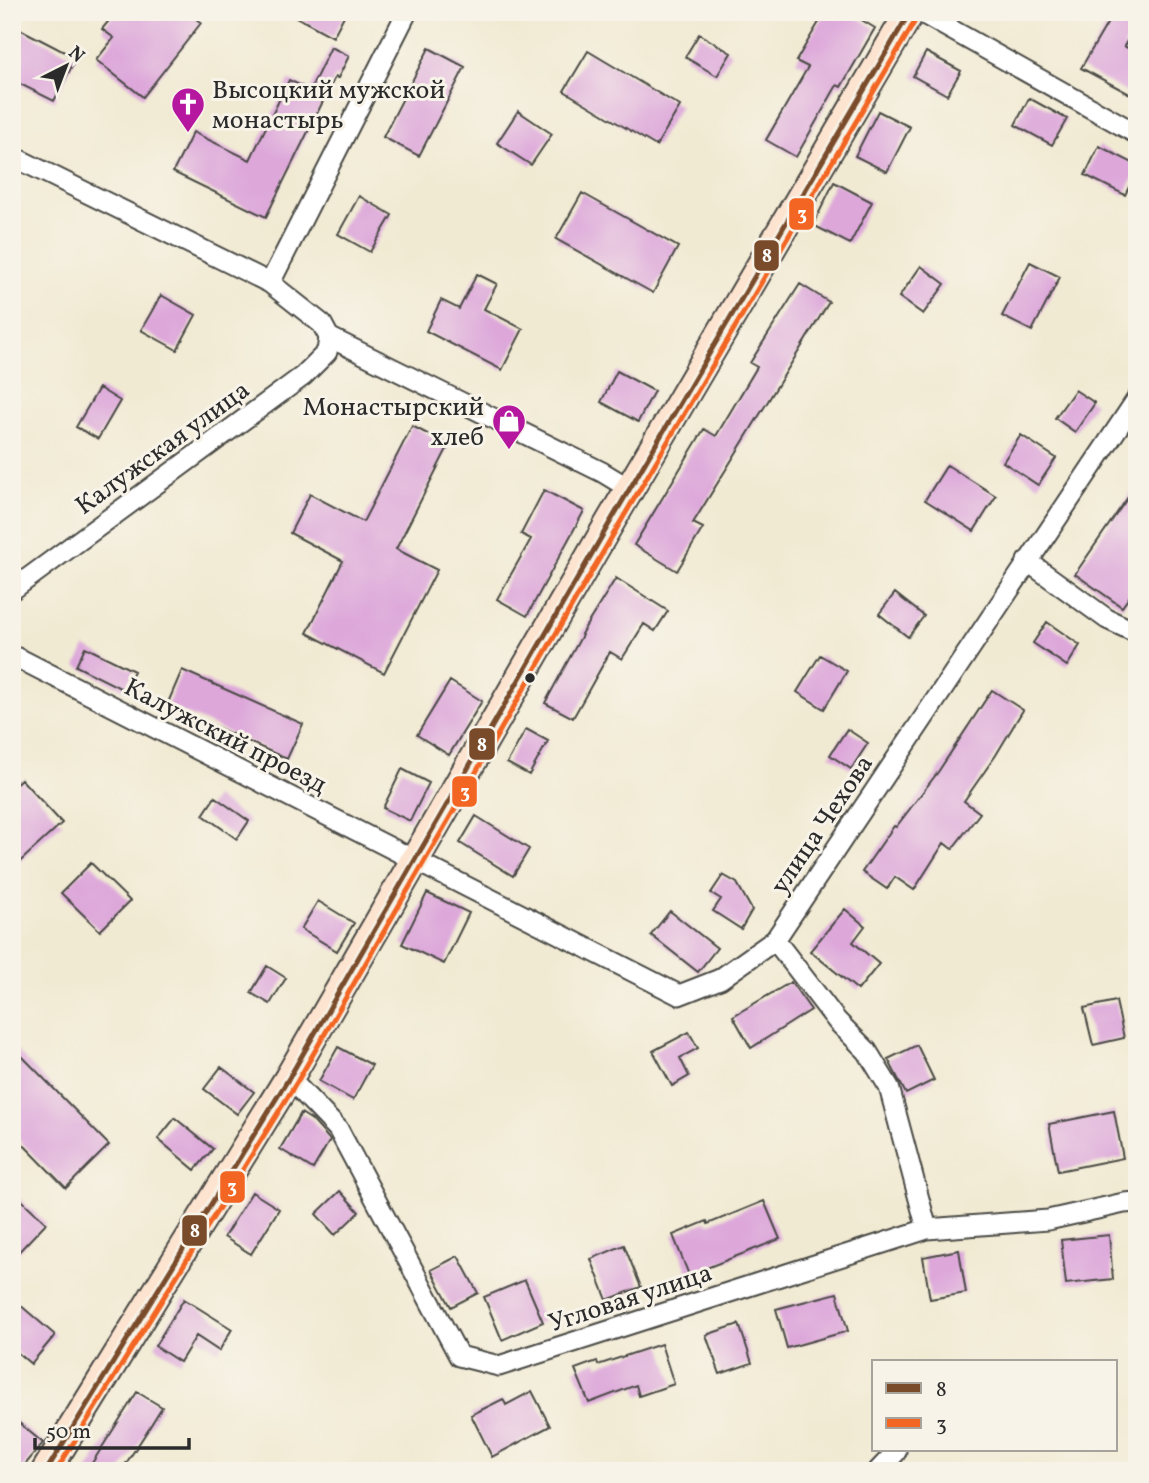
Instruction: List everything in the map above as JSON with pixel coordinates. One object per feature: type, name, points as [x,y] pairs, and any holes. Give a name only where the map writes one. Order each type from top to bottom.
[{"type":"street","points":[[270,283],[407,12]]},
{"type":"street","points":[[46,1471],[289,1078],[910,12]]},
{"type":"street","points":[[920,12],[1137,134]]},
{"type":"street","points":[[12,156],[270,283],[322,324],[329,337],[602,472],[630,489]]},
{"type":"street","name":"Калужская улица","points":[[12,590],[303,376],[327,352],[329,337]]},
{"type":"street","name":"улица Чехова","points":[[416,862],[679,995],[720,979],[775,940],[1137,399]]},
{"type":"street","points":[[1027,561],[1107,619],[1137,633]]},
{"type":"street","name":"Калужский проезд","points":[[12,658],[18,658],[416,862]]},
{"type":"street","points":[[775,940],[837,1021],[867,1051],[890,1087],[927,1229]]},
{"type":"street","name":"Угловая улица","points":[[289,1078],[338,1129],[459,1356],[499,1366],[927,1229],[1048,1220],[1137,1202]]},
{"type":"street","points":[[878,1471],[896,1452]]},
{"type":"building","points":[[116,12],[188,12],[201,23],[143,97],[96,60],[114,38],[102,29]]},
{"type":"building","points":[[287,12],[346,12],[333,37]]},
{"type":"building","points":[[825,12],[848,12],[875,28],[841,87],[837,85],[796,157],[766,140],[808,67],[796,61]]},
{"type":"building","points":[[1114,12],[1137,12],[1137,25],[1124,46],[1137,53],[1137,98],[1081,68]]},
{"type":"building","points":[[12,25],[76,58],[54,101],[12,80]]},
{"type":"building","points":[[699,34],[731,53],[717,76],[685,57]]},
{"type":"building","points":[[331,47],[349,56],[338,78],[335,77],[266,217],[173,172],[193,132],[250,160],[289,80],[310,90]]},
{"type":"building","points":[[429,48],[465,67],[419,156],[383,137]]},
{"type":"building","points":[[588,51],[680,106],[656,146],[564,91]]},
{"type":"building","points":[[926,52],[961,71],[947,95],[913,76]]},
{"type":"building","points":[[1029,98],[1067,119],[1052,145],[1015,125]]},
{"type":"building","points":[[518,111],[552,134],[531,165],[497,143]]},
{"type":"building","points":[[878,111],[910,127],[887,172],[855,156]]},
{"type":"building","points":[[1099,146],[1137,165],[1137,171],[1125,195],[1085,175]]},
{"type":"building","points":[[834,182],[872,202],[850,244],[813,225]]},
{"type":"building","points":[[582,193],[678,247],[653,293],[556,239]]},
{"type":"building","points":[[359,196],[392,215],[370,252],[338,234]]},
{"type":"building","points":[[1030,262],[1060,277],[1032,331],[1002,316]]},
{"type":"building","points":[[921,266],[945,284],[923,314],[899,297]]},
{"type":"building","points":[[477,274],[497,284],[484,309],[523,329],[502,370],[426,331],[441,300],[459,309]]},
{"type":"building","points":[[800,284],[829,302],[693,523],[703,528],[677,571],[634,545],[704,429],[716,436],[757,367],[750,363]]},
{"type":"building","points":[[161,295],[196,315],[177,350],[141,330]]},
{"type":"building","points":[[617,371],[654,391],[638,422],[601,402]]},
{"type":"building","points":[[99,388],[120,401],[98,439],[76,427]]},
{"type":"building","points":[[1075,390],[1095,403],[1075,432],[1055,418]]},
{"type":"building","points":[[412,426],[449,445],[396,549],[437,570],[384,673],[307,633],[343,561],[290,533],[310,494],[363,522]]},
{"type":"building","points":[[1021,435],[1056,458],[1038,485],[1003,462]]},
{"type":"building","points":[[947,465],[996,496],[974,531],[925,500]]},
{"type":"building","points":[[1137,484],[1137,586],[1122,607],[1075,574]]},
{"type":"building","points":[[544,490],[584,511],[527,616],[497,599],[531,539],[521,534]]},
{"type":"building","points":[[616,578],[668,611],[655,631],[644,624],[622,659],[610,652],[573,718],[545,703],[581,634]]},
{"type":"building","points":[[895,593],[924,616],[908,637],[879,614]]},
{"type":"building","points":[[1047,622],[1080,645],[1067,666],[1033,643]]},
{"type":"building","points":[[85,647],[134,671],[124,690],[76,666]]},
{"type":"building","points":[[820,655],[847,671],[824,709],[797,692]]},
{"type":"building","points":[[182,670],[303,724],[287,759],[167,705]]},
{"type":"building","points":[[450,681],[482,701],[449,755],[417,735]]},
{"type":"building","points":[[992,690],[1023,710],[964,801],[980,813],[952,849],[944,843],[914,890],[895,877],[887,889],[862,872],[894,826],[896,827],[938,772]]},
{"type":"building","points":[[526,729],[548,741],[529,775],[507,763]]},
{"type":"building","points":[[847,729],[868,743],[851,769],[830,755]]},
{"type":"building","points":[[402,769],[429,783],[410,821],[383,808]]},
{"type":"building","points":[[21,779],[62,823],[12,869],[12,787]]},
{"type":"building","points":[[215,797],[249,821],[237,839],[203,815]]},
{"type":"building","points":[[476,816],[529,849],[513,876],[460,843]]},
{"type":"building","points":[[91,863],[130,901],[100,931],[61,893]]},
{"type":"building","points":[[723,875],[737,883],[752,910],[741,929],[713,911],[721,899],[711,893]]},
{"type":"building","points":[[427,893],[469,913],[444,964],[402,944]]},
{"type":"building","points":[[318,901],[354,923],[337,951],[301,929]]},
{"type":"building","points":[[845,909],[865,926],[853,942],[879,964],[858,990],[810,951]]},
{"type":"building","points":[[670,911],[717,948],[698,972],[651,935]]},
{"type":"building","points":[[267,966],[286,978],[270,1004],[251,993]]},
{"type":"building","points":[[791,982],[811,1010],[751,1048],[733,1016]]},
{"type":"building","points":[[1116,1001],[1124,1038],[1093,1045],[1084,1008]]},
{"type":"building","points":[[689,1032],[698,1048],[680,1058],[689,1076],[672,1086],[653,1051]]},
{"type":"building","points":[[917,1045],[934,1080],[906,1094],[888,1059]]},
{"type":"building","points":[[12,1046],[109,1145],[66,1188],[12,1133]]},
{"type":"building","points":[[338,1047],[372,1065],[353,1100],[319,1081]]},
{"type":"building","points":[[221,1067],[254,1092],[237,1114],[204,1089]]},
{"type":"building","points":[[1114,1111],[1123,1158],[1058,1171],[1049,1124]]},
{"type":"building","points":[[301,1113],[312,1120],[330,1140],[313,1169],[280,1149]]},
{"type":"building","points":[[175,1118],[213,1149],[195,1170],[158,1139]]},
{"type":"building","points":[[12,1191],[46,1223],[12,1259]]},
{"type":"building","points":[[340,1191],[359,1212],[335,1235],[316,1214]]},
{"type":"building","points":[[252,1192],[279,1209],[251,1254],[224,1237]]},
{"type":"building","points":[[764,1201],[780,1239],[689,1275],[673,1235]]},
{"type":"building","points":[[1109,1235],[1113,1279],[1066,1284],[1061,1240]]},
{"type":"building","points":[[624,1245],[641,1287],[607,1300],[591,1259]]},
{"type":"building","points":[[959,1250],[966,1293],[930,1299],[923,1257]]},
{"type":"building","points":[[458,1256],[478,1293],[451,1307],[431,1270]]},
{"type":"building","points":[[525,1280],[543,1322],[502,1340],[484,1297]]},
{"type":"building","points":[[837,1293],[848,1331],[787,1348],[776,1309]]},
{"type":"building","points":[[12,1298],[55,1335],[31,1364],[12,1348]]},
{"type":"building","points":[[184,1299],[232,1329],[219,1351],[196,1336],[180,1362],[155,1346]]},
{"type":"building","points":[[739,1324],[752,1363],[720,1374],[706,1335]]},
{"type":"building","points":[[661,1344],[674,1384],[639,1396],[636,1385],[589,1403],[575,1369],[597,1361],[598,1365]]},
{"type":"building","points":[[532,1391],[550,1426],[492,1457],[471,1415],[503,1399],[506,1405]]},
{"type":"building","points":[[137,1392],[162,1407],[144,1436],[121,1471],[87,1471]]},
{"type":"building","points":[[12,1417],[43,1443],[20,1471],[12,1471]]},
{"type":"transit line","name":"8","points":[[46,1471],[289,1078],[609,524],[910,12]]},
{"type":"transit line","name":"3","points":[[56,1471],[297,1082],[617,528],[918,16]]},
{"type":"place","name":"Высоцкий мужской монастырь","points":[[188,134]]},
{"type":"place","name":"Монастырский хлеб","points":[[509,451]]}]
